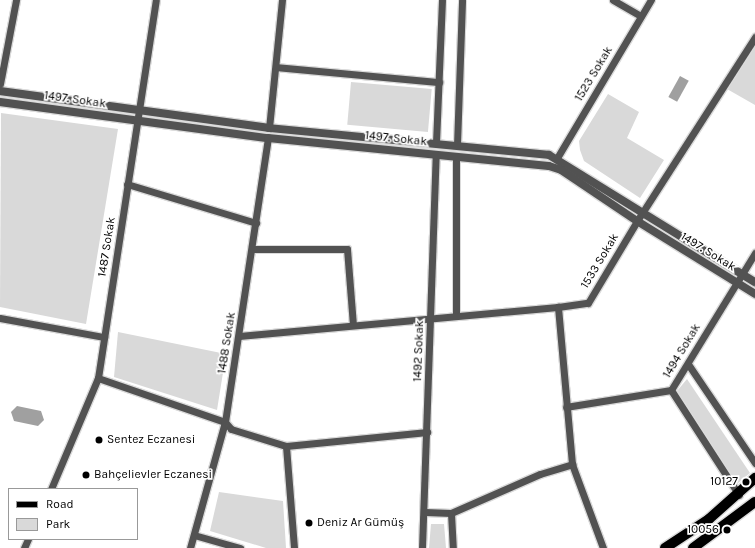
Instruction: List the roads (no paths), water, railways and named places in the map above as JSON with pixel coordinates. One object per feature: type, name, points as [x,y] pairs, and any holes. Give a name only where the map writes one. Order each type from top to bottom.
[{"type":"main road","points":[[665,548],[739,495],[755,478]]},
{"type":"main road","points":[[693,548],[755,502]]},
{"type":"street","points":[[0,84],[16,0]]},
{"type":"street","name":"1487 Sokak","points":[[51,488],[98,378],[156,0]]},
{"type":"street","points":[[268,138],[282,0]]},
{"type":"street","points":[[436,155],[442,0]]},
{"type":"street","points":[[456,315],[456,156],[462,0]]},
{"type":"street","points":[[613,0],[641,16]]},
{"type":"street","name":"1523 Sokak","points":[[557,158],[651,0]]},
{"type":"street","name":"1533 Sokak","points":[[558,307],[588,303],[636,221],[642,214],[755,37]]},
{"type":"street","points":[[276,67],[439,82]]},
{"type":"street","name":"1497. Sokak","points":[[0,91],[269,128],[457,144],[541,153],[557,158],[642,214],[755,282]]},
{"type":"street","name":"1497. Sokak","points":[[0,102],[268,138],[549,166],[561,170],[636,221],[755,294]]},
{"type":"street","name":"1488 Sokak","points":[[190,548],[225,422],[268,138]]},
{"type":"street","name":"1492 Sokak","points":[[422,548],[425,512],[436,155]]},
{"type":"street","points":[[127,184],[256,223]]},
{"type":"street","points":[[252,249],[347,249],[353,325]]},
{"type":"street","name":"1494 Sokak","points":[[566,407],[671,390],[755,253]]},
{"type":"street","points":[[239,336],[456,315],[558,307],[572,464],[603,548]]},
{"type":"street","points":[[0,318],[104,337]]},
{"type":"street","points":[[688,364],[755,463]]},
{"type":"street","points":[[98,378],[225,422],[231,429],[286,446],[427,432]]},
{"type":"street","points":[[671,390],[739,495]]},
{"type":"street","points":[[286,446],[294,548]]},
{"type":"street","points":[[425,512],[451,513],[540,474],[572,464]]},
{"type":"street","points":[[451,513],[453,548]]},
{"type":"street","points":[[194,534],[225,546],[240,548]]},
{"type":"place","name":"Sentez Eczanesi","points":[[99,440]]},
{"type":"place","name":"Bahçelievler Eczanesi","points":[[86,475]]},
{"type":"place","name":"10127","points":[[746,482]]},
{"type":"place","name":"Deniz Ar Gümüş","points":[[309,523]]},
{"type":"place","name":"10056","points":[[727,530]]}]
